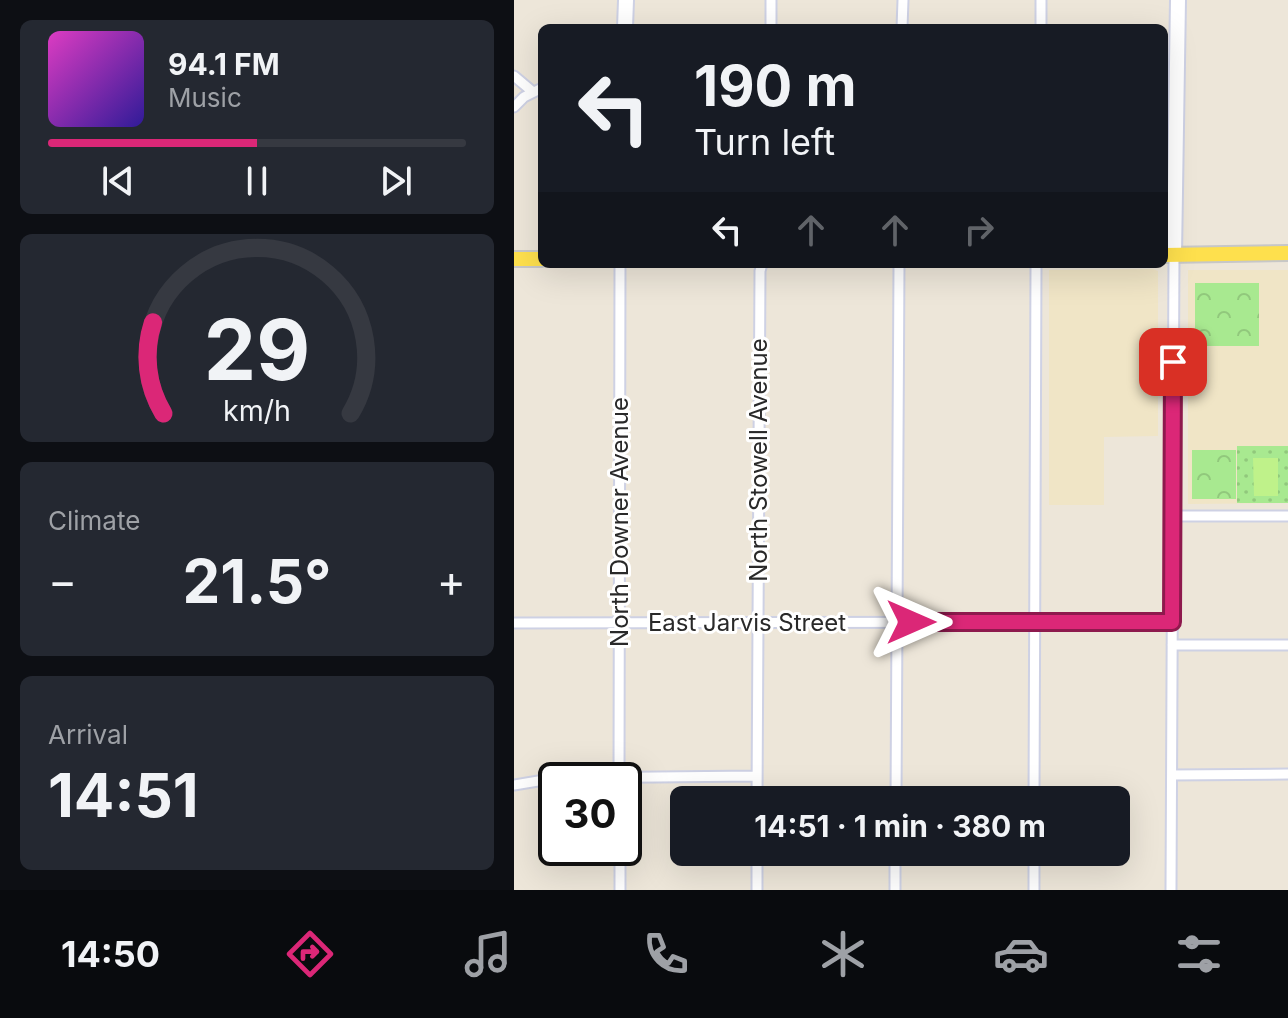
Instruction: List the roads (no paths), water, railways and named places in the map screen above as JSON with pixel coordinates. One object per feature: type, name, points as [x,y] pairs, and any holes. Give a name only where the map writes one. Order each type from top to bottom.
[{"type":"main road","points":[[1169,255],[1288,253]]},
{"type":"main road","points":[[514,259],[538,259]]},
{"type":"street","points":[[625,24],[626,0]]},
{"type":"street","points":[[771,0],[771,24]]},
{"type":"street","points":[[902,24],[903,0]]},
{"type":"street","points":[[1041,0],[1041,24]]},
{"type":"street","points":[[1171,890],[1173,516],[1169,255],[1178,0]]},
{"type":"street","points":[[514,76],[538,90],[514,107]]},
{"type":"street","name":"North Downer Avenue","points":[[619,762],[620,268]]},
{"type":"street","name":"North Stowell Avenue","points":[[757,786],[762,268]]},
{"type":"street","points":[[896,786],[899,268]]},
{"type":"street","points":[[1034,786],[1036,268]]},
{"type":"street","points":[[1173,516],[1288,516]]},
{"type":"street","name":"East Jarvis Street","points":[[514,623],[1172,622]]},
{"type":"street","points":[[1172,645],[1288,645]]},
{"type":"street","points":[[1172,775],[1288,774]]},
{"type":"street","points":[[642,778],[757,776]]},
{"type":"street","points":[[514,785],[538,781]]},
{"type":"street","points":[[620,866],[620,890]]},
{"type":"street","points":[[757,866],[757,890]]},
{"type":"street","points":[[895,866],[895,890]]},
{"type":"street","points":[[1034,866],[1034,890]]}]
